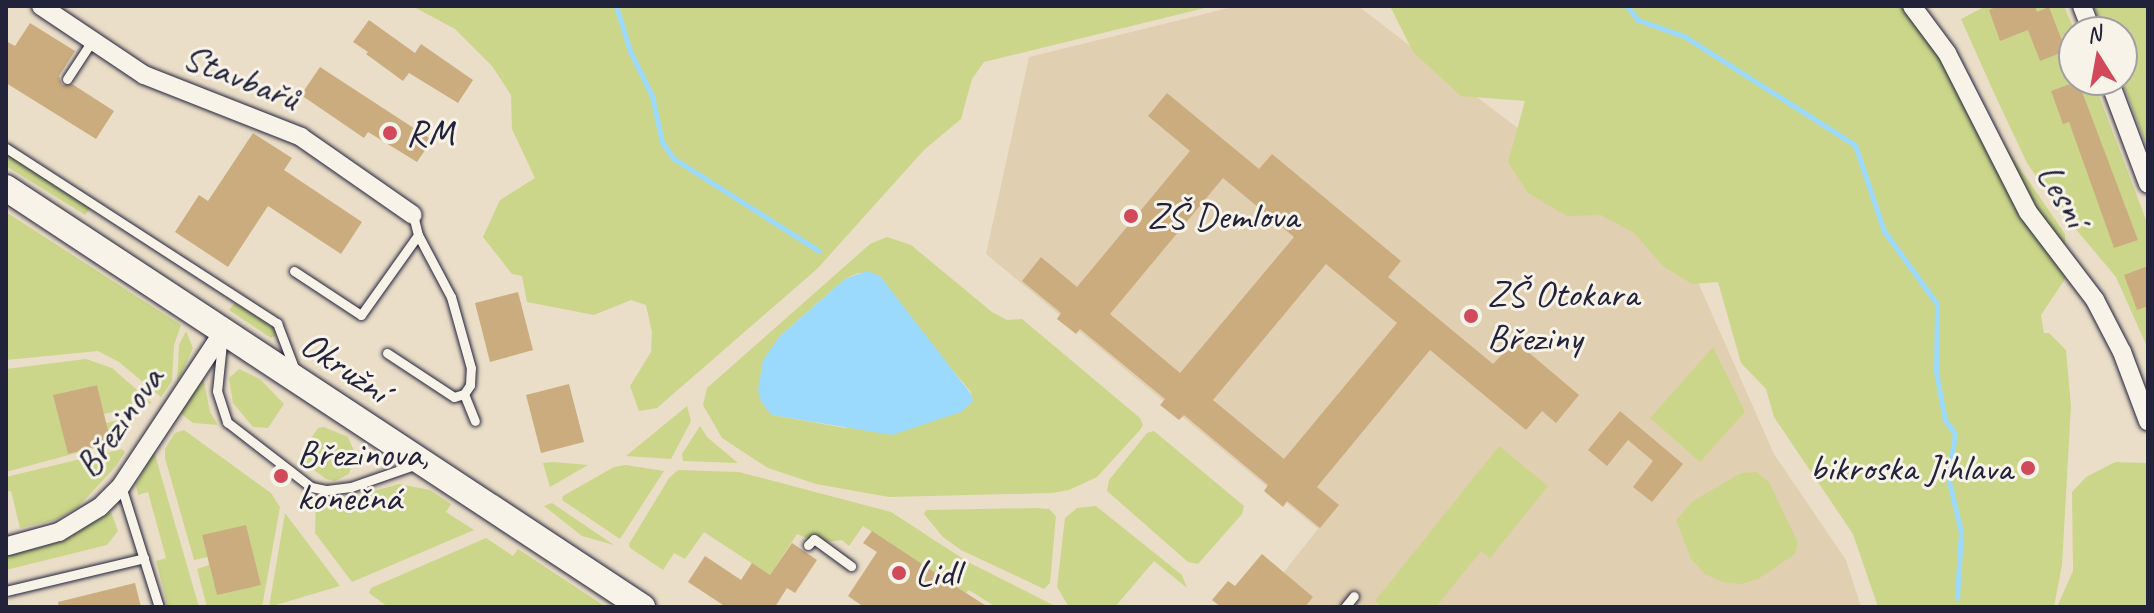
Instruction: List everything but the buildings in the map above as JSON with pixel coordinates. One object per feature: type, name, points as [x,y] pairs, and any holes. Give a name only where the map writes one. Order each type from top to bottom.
[{"type":"street","name":"Stavbařů","points":[[41,6],[148,76],[301,137],[413,215]]},
{"type":"street","name":"Lesní","points":[[1912,6],[1947,53],[2028,212],[2095,300],[2122,352],[2148,421]]},
{"type":"street","points":[[2115,96],[2148,184]]},
{"type":"street","name":"Okružní","points":[[6,188],[642,607]]},
{"type":"street","name":"Březinova","points":[[8,546],[80,522],[121,486],[223,332]]},
{"type":"lane","points":[[67,79],[92,41]]},
{"type":"lane","points":[[6,148],[277,323],[299,381]]},
{"type":"lane","points":[[387,353],[454,397],[464,394],[470,385],[471,368],[455,311],[418,235],[413,215]]},
{"type":"lane","points":[[294,271],[361,315],[418,235]]},
{"type":"lane","points":[[223,332],[217,391],[227,422],[311,487],[327,490],[351,487],[420,462]]},
{"type":"lane","points":[[464,394],[475,421]]},
{"type":"lane","points":[[121,486],[159,607]]},
{"type":"lane","points":[[808,545],[814,539],[851,566]]},
{"type":"lane","points":[[6,591],[144,558]]},
{"type":"lane","points":[[1345,607],[1354,596]]},
{"type":"shaded area","name":"ZŠ Otokara Březiny","points":[[1237,6],[1358,6],[1554,156],[1673,226],[1774,454],[1846,560],[1861,607],[1218,607],[1261,555],[1283,573],[1318,529],[986,254],[1029,57]]},
{"type":"green space","points":[[412,6],[1213,6],[984,62],[972,79],[961,119],[924,150],[817,269],[657,408],[639,411],[630,386],[651,352],[652,332],[646,305],[631,300],[594,315],[527,302],[522,276],[512,274],[483,237],[500,200],[535,178],[512,129],[511,95],[492,66],[455,29]]},
{"type":"green space","points":[[1390,6],[1909,6],[2065,234],[2065,279],[2041,315],[2044,333],[2049,333],[2066,350],[2071,406],[2062,565],[2054,607],[1878,607],[1853,534],[1774,417],[1766,389],[1741,363],[1718,282],[1692,284],[1662,265],[1634,233],[1601,215],[1567,216],[1528,193],[1508,162],[1525,101],[1461,96],[1413,52]]},
{"type":"green space","points":[[1986,6],[2064,6],[2068,16],[2058,16],[2058,96],[2099,96],[2148,225],[2148,349],[2116,277],[2058,208],[2027,163],[1961,19]]},
{"type":"green space","points":[[2094,6],[2148,6],[2148,150],[2128,96],[2138,96],[2138,16],[2098,16]]},
{"type":"green space","points":[[9,155],[91,208],[85,215],[6,166]]},
{"type":"green space","points":[[6,212],[181,325],[174,345],[172,381],[161,397],[119,362],[98,351],[6,360]]},
{"type":"green space","points":[[887,237],[911,245],[992,312],[1007,320],[1022,319],[1140,418],[1143,425],[1140,430],[1097,477],[1069,490],[889,497],[816,484],[768,468],[722,438],[703,405],[707,388],[870,244]],"holes":[[[858,273],[880,276],[910,319],[971,392],[972,401],[845,428],[773,415],[761,402],[780,336],[845,279]]]},
{"type":"green space","points":[[235,303],[276,329],[275,336],[271,338],[229,310]]},
{"type":"green space","points":[[186,331],[193,348],[177,383],[179,345]]},
{"type":"green space","points":[[1713,347],[1745,412],[1700,462],[1650,418]]},
{"type":"green space","points":[[86,359],[112,368],[152,403],[104,414],[96,385],[54,395],[68,454],[111,443],[106,423],[119,420],[124,440],[6,472],[6,369]]},
{"type":"green space","points":[[239,369],[260,379],[284,404],[268,428],[253,427],[233,403],[229,378]]},
{"type":"green space","points":[[203,377],[210,412],[218,425],[193,423],[179,412]]},
{"type":"green space","points":[[687,406],[691,421],[671,459],[626,456]]},
{"type":"green space","points":[[700,426],[707,437],[738,463],[683,461],[682,454]]},
{"type":"green space","points":[[324,427],[348,437],[355,453],[349,474],[335,481],[326,479],[298,458],[318,428]]},
{"type":"green space","points":[[184,430],[271,493],[280,507],[262,607],[207,607],[197,569],[209,565],[208,557],[194,560],[165,458],[165,449],[175,433]]},
{"type":"green space","points":[[1154,431],[1244,506],[1242,514],[1198,564],[1188,562],[1107,491],[1109,480],[1147,433]]},
{"type":"green space","points":[[1499,446],[1548,486],[1490,558],[1481,551],[1436,607],[1383,607],[1375,601]]},
{"type":"green space","points":[[122,449],[125,452],[116,466],[78,507],[55,520],[20,528],[11,491],[6,492],[6,477]]},
{"type":"green space","points":[[154,451],[199,607],[168,607],[156,561],[166,558],[148,492],[138,495],[136,485]]},
{"type":"green space","points":[[2115,462],[2148,463],[2148,607],[2057,607],[2073,571],[2072,492],[2086,477]]},
{"type":"green space","points":[[543,463],[588,465],[550,487]]},
{"type":"green space","points":[[626,465],[664,471],[620,539],[562,500],[563,496],[614,467]]},
{"type":"green space","points":[[678,470],[739,472],[891,512],[968,562],[1057,607],[996,607],[969,590],[966,593],[863,526],[849,546],[842,540],[818,543],[797,534],[759,592],[765,572],[704,532],[685,559],[674,553],[663,570],[630,548],[629,544],[669,478]]},
{"type":"green space","points":[[1756,472],[1769,482],[1798,543],[1795,554],[1758,579],[1741,584],[1722,582],[1705,574],[1691,559],[1676,520],[1693,501],[1741,473]]},
{"type":"green space","points":[[399,484],[430,490],[451,504],[446,512],[474,530],[352,582],[315,533],[316,498],[338,501]]},
{"type":"green space","points":[[552,503],[614,545],[582,536],[544,506]]},
{"type":"green space","points":[[1096,506],[1182,575],[1187,588],[1154,561],[1115,607],[1069,607],[1057,587],[1065,518],[1077,508]]},
{"type":"green space","points":[[1049,509],[1056,516],[1050,583],[1044,589],[961,550],[943,537],[924,514],[926,510]]},
{"type":"green space","points":[[111,512],[118,531],[107,545],[6,570],[6,555],[59,542]]},
{"type":"green space","points":[[285,513],[340,586],[269,607]]},
{"type":"green space","points":[[486,538],[513,556],[518,549],[606,607],[388,607],[369,593],[371,588]]},
{"type":"water","points":[[867,271],[880,276],[971,394],[973,401],[961,412],[892,435],[772,415],[761,402],[758,390],[763,360],[780,336],[845,279]]},
{"type":"waterway","points":[[616,6],[630,51],[652,96],[662,142],[673,158],[819,251]]},
{"type":"waterway","points":[[1627,6],[1638,20],[1684,36],[1855,145],[1884,231],[1937,304],[1936,372],[1945,420],[1955,434],[1948,477],[1961,532],[1957,598]]},
{"type":"place","name":"RM","points":[[390,133]]},
{"type":"place","name":"ZŠ Demlova","points":[[1131,216]]},
{"type":"place","name":"ZŠ Otokara Březiny","points":[[1471,316]]},
{"type":"place","name":"bikroska Jihlava","points":[[2028,468]]},
{"type":"place","name":"Březinova, konečná","points":[[281,476]]},
{"type":"place","name":"Lidl","points":[[899,573]]}]
